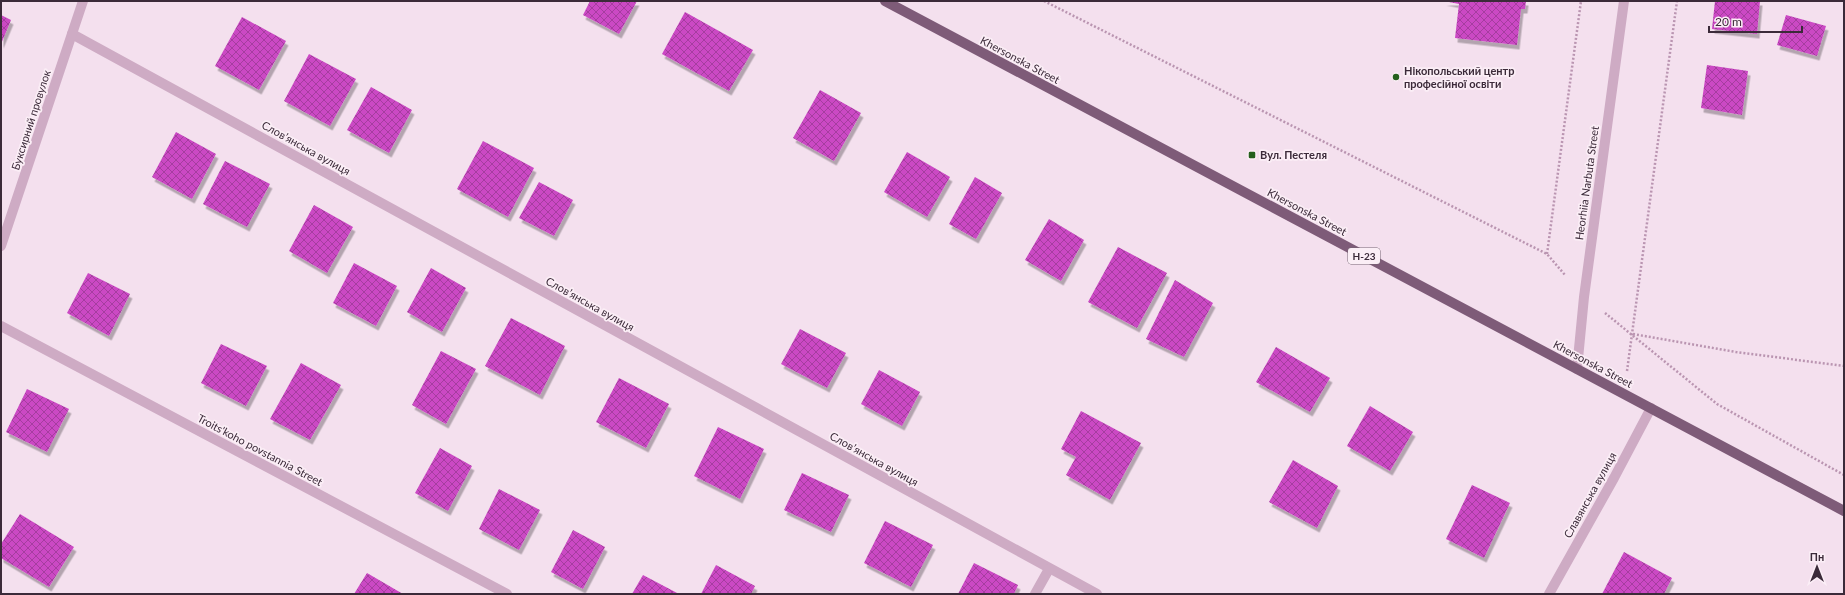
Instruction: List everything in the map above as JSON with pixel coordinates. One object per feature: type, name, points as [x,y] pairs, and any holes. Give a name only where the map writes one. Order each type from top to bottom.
[{"type":"main road","name":"Khersonska Street","points":[[885,1],[1844,511]]},
{"type":"street","name":"Буксирний провулок","points":[[1,246],[83,1]]},
{"type":"street","name":"Heorhiia Narbuta Street","points":[[1577,369],[1584,297],[1624,1]]},
{"type":"street","name":"Словʼянська вулиця","points":[[72,34],[1097,594]]},
{"type":"street","name":"Troits'koho povstannia Street","points":[[1,326],[507,594]]},
{"type":"street","name":"Славянська вулиця","points":[[1548,594],[1614,478],[1651,408]]},
{"type":"street","points":[[1035,594],[1049,569]]},
{"type":"path","points":[[1044,1],[1547,254],[1584,297],[1632,334],[1717,404],[1844,475]]},
{"type":"path","points":[[1547,254],[1581,1]]},
{"type":"path","points":[[1624,394],[1677,1]]},
{"type":"path","points":[[1632,334],[1736,352],[1844,366]]},
{"type":"building","points":[[590,1],[637,1],[619,34],[583,15]]},
{"type":"building","points":[[1444,1],[1526,1],[1525,9],[1521,9],[1517,45],[1455,38],[1459,4]]},
{"type":"building","points":[[1715,1],[1760,1],[1757,34],[1712,29]]},
{"type":"building","points":[[685,12],[753,50],[729,91],[662,54]]},
{"type":"building","points":[[1,15],[11,20],[1,44]]},
{"type":"building","points":[[1786,15],[1826,26],[1817,56],[1777,45]]},
{"type":"building","points":[[242,17],[286,41],[259,90],[215,66]]},
{"type":"building","points":[[309,54],[356,79],[330,126],[284,101]]},
{"type":"building","points":[[1707,65],[1748,71],[1742,115],[1701,108]]},
{"type":"building","points":[[371,87],[412,110],[389,153],[347,130]]},
{"type":"building","points":[[820,90],[861,113],[834,161],[793,138]]},
{"type":"building","points":[[176,132],[216,154],[192,199],[152,177]]},
{"type":"building","points":[[483,141],[534,168],[508,217],[457,189]]},
{"type":"building","points":[[907,152],[950,177],[927,217],[884,192]]},
{"type":"building","points":[[225,161],[270,184],[247,227],[203,204]]},
{"type":"building","points":[[975,177],[1002,193],[976,239],[949,224]]},
{"type":"building","points":[[539,182],[573,200],[554,236],[519,218]]},
{"type":"building","points":[[314,205],[353,227],[327,273],[289,251]]},
{"type":"building","points":[[1049,219],[1084,240],[1061,281],[1025,260]]},
{"type":"building","points":[[1118,247],[1167,273],[1137,328],[1088,302]]},
{"type":"building","points":[[354,263],[397,286],[376,326],[333,303]]},
{"type":"building","points":[[431,268],[466,288],[442,332],[407,312]]},
{"type":"building","points":[[88,273],[130,294],[109,336],[67,313]]},
{"type":"building","points":[[1175,280],[1213,303],[1184,357],[1146,339]]},
{"type":"building","points":[[511,318],[565,346],[540,395],[485,366]]},
{"type":"building","points":[[800,329],[846,353],[827,388],[781,364]]},
{"type":"building","points":[[221,344],[267,366],[246,406],[201,383]]},
{"type":"building","points":[[1276,347],[1330,378],[1310,412],[1256,382]]},
{"type":"building","points":[[441,351],[476,369],[446,424],[412,405]]},
{"type":"building","points":[[301,363],[341,385],[310,440],[270,419]]},
{"type":"building","points":[[879,370],[920,392],[902,426],[861,404]]},
{"type":"building","points":[[619,378],[669,404],[646,448],[596,422]]},
{"type":"building","points":[[27,389],[69,409],[47,452],[6,432]]},
{"type":"building","points":[[1370,406],[1413,432],[1390,471],[1347,446]]},
{"type":"building","points":[[1081,411],[1141,443],[1110,500],[1066,475],[1076,457],[1061,449]]},
{"type":"building","points":[[718,427],[764,449],[740,499],[694,476]]},
{"type":"building","points":[[440,448],[472,466],[448,511],[415,493]]},
{"type":"building","points":[[1293,460],[1338,486],[1317,528],[1269,502]]},
{"type":"building","points":[[802,473],[849,495],[831,532],[784,510]]},
{"type":"building","points":[[1472,485],[1510,503],[1484,558],[1446,539]]},
{"type":"building","points":[[499,489],[540,510],[519,550],[479,529]]},
{"type":"building","points":[[20,514],[74,547],[49,587],[1,558],[1,544]]},
{"type":"building","points":[[885,521],[933,545],[911,587],[864,563]]},
{"type":"building","points":[[573,530],[605,547],[583,589],[551,572]]},
{"type":"building","points":[[1624,552],[1672,578],[1664,594],[1602,594]]},
{"type":"building","points":[[974,563],[1018,585],[1014,594],[958,594]]},
{"type":"building","points":[[716,565],[755,586],[751,594],[701,594]]},
{"type":"building","points":[[367,573],[403,594],[354,594]]},
{"type":"building","points":[[643,575],[679,594],[632,594]]},
{"type":"place","name":"Нікопольський центр професійної освіти","points":[[1396,77]]},
{"type":"place","name":"Вул. Пестеля","points":[[1252,155]]}]
